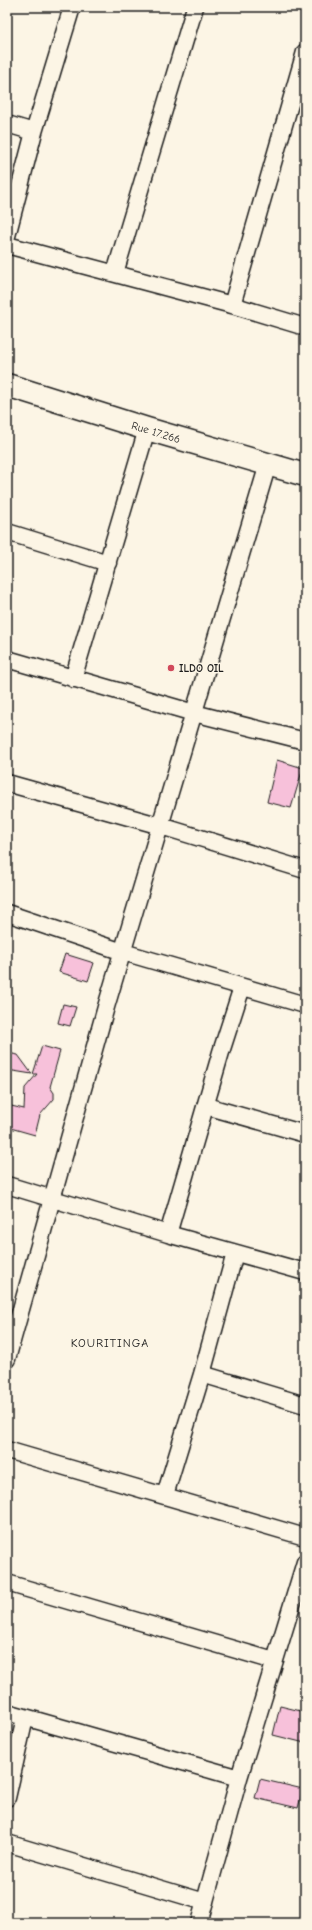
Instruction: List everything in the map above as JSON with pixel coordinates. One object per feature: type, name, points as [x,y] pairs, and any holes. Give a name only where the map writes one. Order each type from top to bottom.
[{"type":"main road","name":"Rue 17.266","points":[[7,385],[147,429],[305,475]]},
{"type":"street","points":[[7,236],[34,132],[72,7]]},
{"type":"street","points":[[115,273],[195,7]]},
{"type":"street","points":[[232,305],[305,52]]},
{"type":"street","points":[[7,124],[34,132]]},
{"type":"street","points":[[7,245],[232,305],[305,327]]},
{"type":"street","points":[[73,678],[147,429]]},
{"type":"street","points":[[7,1359],[51,1199],[123,952],[268,464]]},
{"type":"street","points":[[7,532],[108,563]]},
{"type":"street","points":[[7,659],[194,713],[305,741]]},
{"type":"street","points":[[7,783],[161,826],[305,870]]},
{"type":"street","points":[[7,913],[123,952],[305,1005]]},
{"type":"street","points":[[168,1234],[242,987]]},
{"type":"street","points":[[206,1106],[305,1134]]},
{"type":"street","points":[[7,1185],[168,1234],[305,1272]]},
{"type":"street","points":[[165,1495],[202,1374],[235,1253]]},
{"type":"street","points":[[202,1374],[305,1404]]},
{"type":"street","points":[[7,1450],[305,1537]]},
{"type":"street","points":[[199,1923],[239,1778],[305,1562]]},
{"type":"street","points":[[7,1583],[274,1661]]},
{"type":"street","points":[[7,1712],[239,1778]]},
{"type":"street","points":[[7,1798],[25,1718]]},
{"type":"street","points":[[7,1843],[205,1902]]},
{"type":"building","points":[[277,760],[303,768],[291,808],[267,802]]},
{"type":"building","points":[[65,954],[94,963],[88,981],[59,972]]},
{"type":"building","points":[[63,1004],[76,1007],[70,1026],[58,1023]]},
{"type":"building","points":[[42,1046],[60,1051],[50,1087],[54,1093],[54,1099],[40,1115],[35,1135],[7,1127],[7,1105],[24,1109],[25,1088],[37,1074],[33,1074]]},
{"type":"building","points":[[7,1055],[18,1055],[32,1074],[7,1070]]},
{"type":"building","points":[[280,1706],[305,1712],[305,1743],[273,1735]]},
{"type":"building","points":[[260,1779],[303,1789],[298,1808],[255,1798]]},
{"type":"place","name":"ILDO OIL","points":[[171,668]]},
{"type":"district","name":"KOURITINGA","points":[[110,1343]]}]
